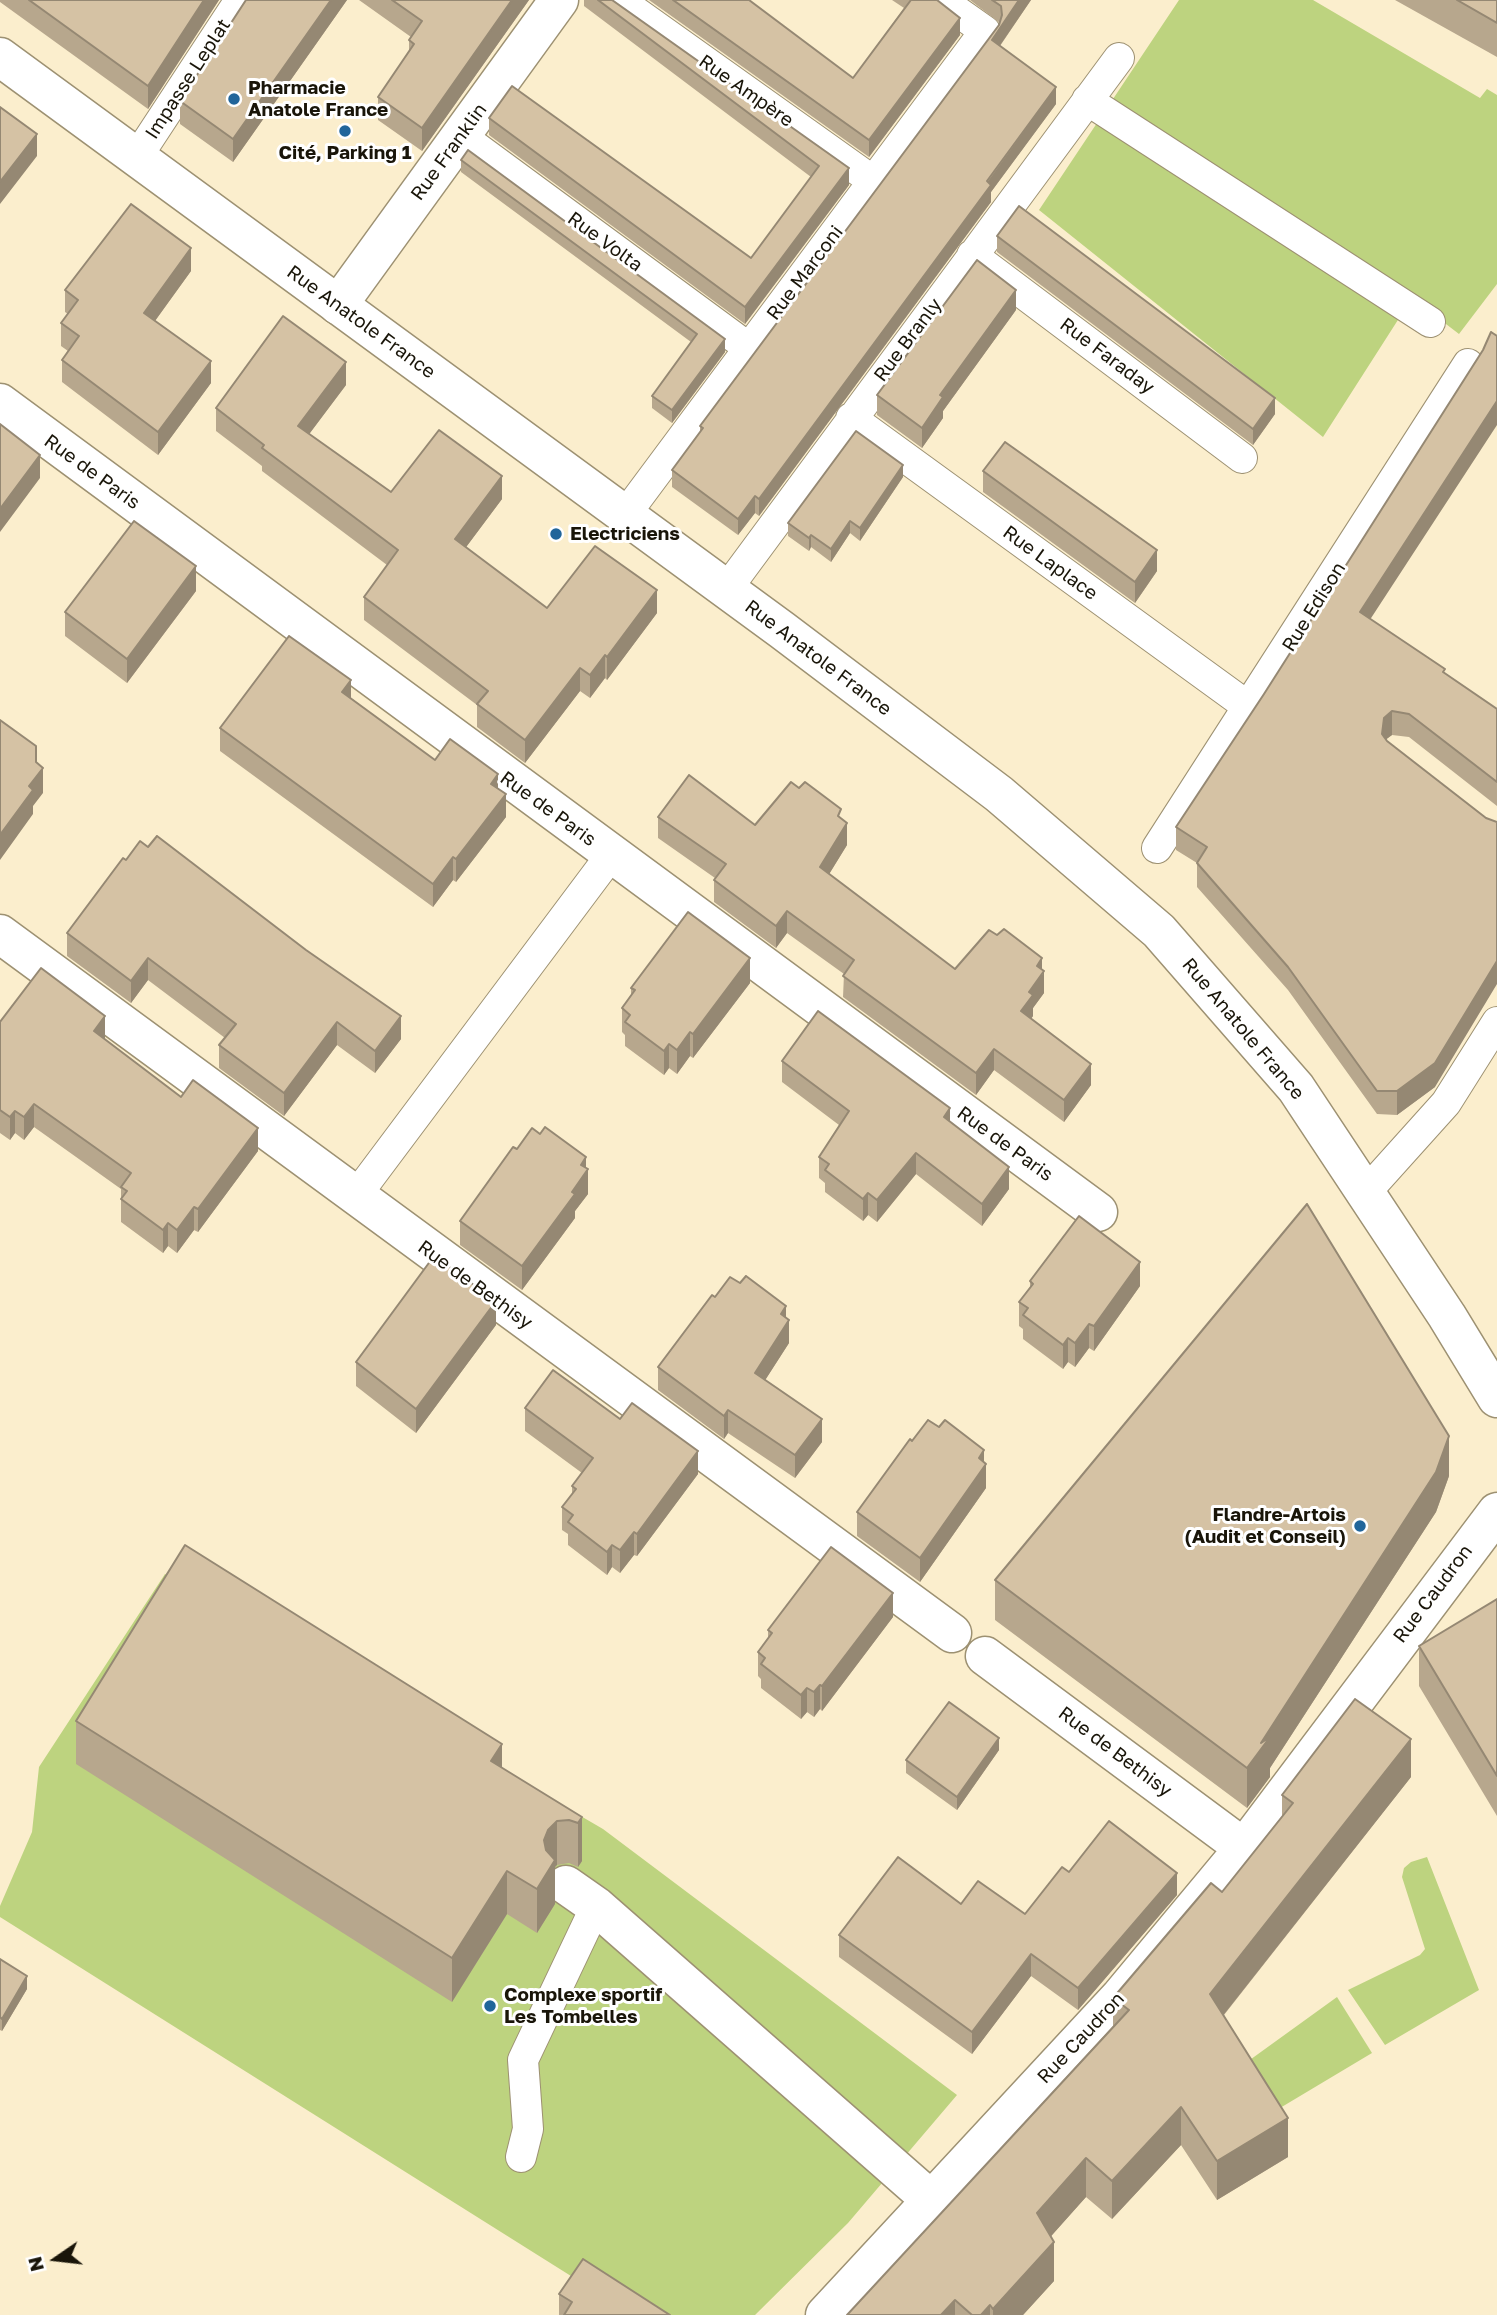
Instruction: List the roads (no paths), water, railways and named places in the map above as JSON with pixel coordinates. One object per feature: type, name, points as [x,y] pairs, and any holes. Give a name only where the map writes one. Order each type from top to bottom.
[{"type":"street","name":"Rue Franklin","points":[[338,305],[559,0]]},
{"type":"street","name":"Rue Anatole France","points":[[0,57],[625,515],[999,794],[1158,931],[1296,1088],[1366,1192],[1497,1398]]},
{"type":"street","name":"Rue de Paris","points":[[0,403],[1098,1212]]},
{"type":"street","name":"Rue de Bethisy","points":[[0,934],[952,1633]]},
{"type":"street","name":"Rue Caudron","points":[[825,2315],[1120,1997],[1244,1848],[1497,1512]]},
{"type":"street","name":"Rue de Bethisy","points":[[985,1656],[1244,1848]]},
{"type":"street","points":[[581,1896],[931,2200]]},
{"type":"lane","name":"Impasse Leplat","points":[[136,158],[240,0]]},
{"type":"lane","name":"Rue Ampère","points":[[619,0],[873,181]]},
{"type":"lane","name":"Rue Marconi","points":[[625,515],[985,31],[941,0]]},
{"type":"lane","name":"Rue Branly","points":[[726,590],[1119,58]]},
{"type":"lane","points":[[1090,96],[1430,322]]},
{"type":"lane","name":"Rue Volta","points":[[461,136],[749,348]]},
{"type":"lane","name":"Rue Faraday","points":[[972,254],[1242,458]]},
{"type":"lane","name":"Rue Edison","points":[[1157,848],[1250,708],[1468,364]]},
{"type":"lane","name":"Rue Laplace","points":[[851,418],[1250,708]]},
{"type":"lane","points":[[355,1197],[611,855]]},
{"type":"lane","points":[[1366,1192],[1446,1103],[1497,1022]]},
{"type":"lane","points":[[521,2157],[528,2129],[523,2060],[581,1896]]},
{"type":"place","name":"Pharmacie Anatole France","points":[[234,99]]},
{"type":"place","name":"Cité, Parking 1","points":[[345,131]]},
{"type":"place","name":"Electriciens","points":[[556,534]]},
{"type":"place","name":"Flandre-Artois (Audit et Conseil)","points":[[1360,1526]]},
{"type":"place","name":"Complexe sportif Les Tombelles","points":[[490,2006]]}]
